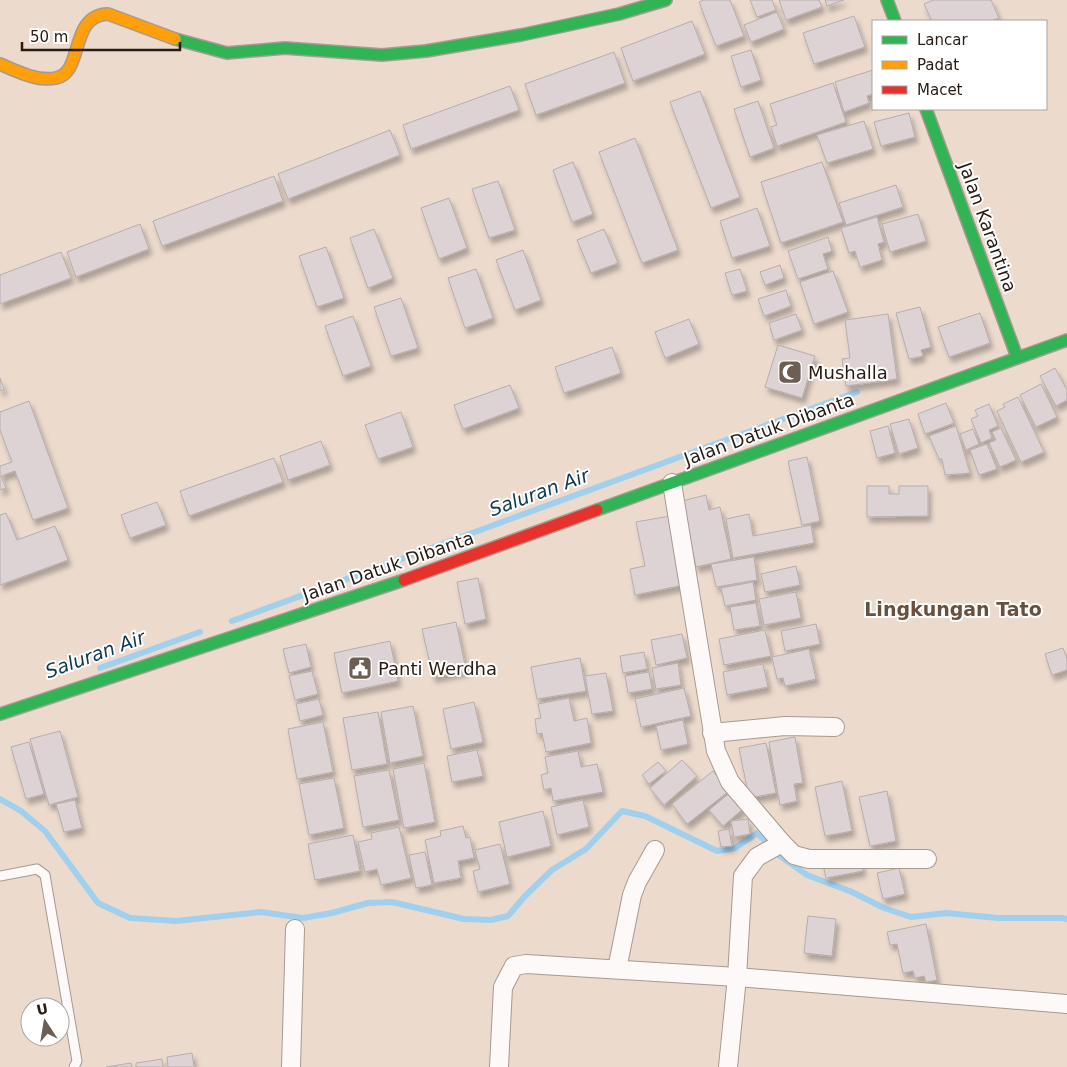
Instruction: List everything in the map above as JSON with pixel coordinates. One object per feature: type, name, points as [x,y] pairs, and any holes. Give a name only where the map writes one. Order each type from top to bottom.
[{"type":"main road","points":[[0,64],[20,72],[51,79],[59,78],[65,74],[69,67],[87,22],[99,14],[108,14],[186,43],[228,53],[285,48],[382,55],[426,51],[521,35],[619,14],[666,0]]},
{"type":"main road","points":[[887,0],[894,20]]},
{"type":"main road","name":"Jalan Karantina","points":[[926,110],[1016,357]]},
{"type":"main road","name":"Jalan Datuk Dibanta","points":[[0,714],[406,579],[1067,340]]},
{"type":"street","points":[[672,483],[712,733],[716,751],[730,782],[794,855],[809,859],[927,859]]},
{"type":"street","points":[[712,733],[785,726],[835,727]]},
{"type":"street","points":[[728,1067],[737,977],[743,876],[757,857],[782,843]]},
{"type":"street","points":[[617,969],[632,895],[655,850]]},
{"type":"street","points":[[291,1067],[295,929]]},
{"type":"street","points":[[499,1067],[503,987],[514,966],[526,964],[737,977],[1067,1004]]},
{"type":"lane","points":[[0,876],[37,869],[45,875],[77,1061],[74,1067]]},
{"type":"building","points":[[704,0],[730,0],[744,36],[716,46],[699,2]]},
{"type":"building","points":[[750,0],[772,0],[776,10],[757,17]]},
{"type":"building","points":[[779,0],[819,0],[822,7],[786,20]]},
{"type":"building","points":[[825,0],[844,0],[827,6]]},
{"type":"building","points":[[933,0],[991,0],[999,18],[994,20],[932,20],[924,4]]},
{"type":"building","points":[[777,12],[784,29],[751,42],[744,25]]},
{"type":"building","points":[[854,16],[865,47],[814,64],[803,33]]},
{"type":"building","points":[[692,21],[705,54],[633,81],[621,48]]},
{"type":"building","points":[[751,50],[761,80],[741,87],[731,56]]},
{"type":"building","points":[[614,52],[625,83],[536,115],[525,84]]},
{"type":"building","points":[[872,70],[872,94],[867,96],[869,103],[844,112],[835,82]]},
{"type":"building","points":[[833,83],[846,122],[777,146],[771,127],[777,125],[770,104]]},
{"type":"building","points":[[510,86],[519,110],[411,149],[403,125]]},
{"type":"building","points":[[700,91],[740,197],[711,208],[670,102]]},
{"type":"building","points":[[758,101],[774,148],[750,157],[734,109]]},
{"type":"building","points":[[909,113],[915,137],[881,146],[874,122]]},
{"type":"building","points":[[864,121],[873,149],[827,163],[817,135]]},
{"type":"building","points":[[390,130],[400,155],[288,199],[278,174]]},
{"type":"building","points":[[635,138],[678,250],[642,263],[599,152]]},
{"type":"building","points":[[573,162],[593,214],[572,222],[553,170]]},
{"type":"building","points":[[822,162],[843,222],[781,243],[761,182]]},
{"type":"building","points":[[274,176],[283,201],[162,246],[153,221]]},
{"type":"building","points":[[498,181],[515,230],[489,238],[472,189]]},
{"type":"building","points":[[896,185],[903,207],[846,225],[839,203]]},
{"type":"building","points":[[449,198],[467,248],[439,259],[421,208]]},
{"type":"building","points":[[757,208],[770,246],[732,258],[720,221]]},
{"type":"building","points":[[918,214],[926,241],[890,252],[882,224]]},
{"type":"building","points":[[877,217],[884,242],[878,244],[882,260],[860,267],[855,251],[849,253],[841,228]]},
{"type":"building","points":[[140,224],[149,249],[76,277],[67,252]]},
{"type":"building","points":[[374,229],[393,278],[368,288],[350,238]]},
{"type":"building","points":[[604,229],[618,263],[591,273],[577,240]]},
{"type":"building","points":[[828,237],[832,251],[823,254],[828,269],[798,279],[788,251]]},
{"type":"building","points":[[326,247],[344,298],[317,307],[299,256]]},
{"type":"building","points":[[523,250],[541,300],[515,310],[496,260]]},
{"type":"building","points":[[61,252],[71,278],[0,304],[0,275]]},
{"type":"building","points":[[780,265],[784,278],[765,285],[760,272]]},
{"type":"building","points":[[476,269],[493,318],[465,328],[448,278]]},
{"type":"building","points":[[740,269],[747,291],[732,295],[725,273]]},
{"type":"building","points":[[833,271],[848,312],[814,324],[800,282]]},
{"type":"building","points":[[786,290],[791,306],[764,316],[758,299]]},
{"type":"building","points":[[401,298],[418,348],[391,356],[374,307]]},
{"type":"building","points":[[920,307],[931,347],[921,350],[923,356],[909,359],[896,313]]},
{"type":"building","points":[[980,313],[990,343],[949,357],[938,327]]},
{"type":"building","points":[[796,314],[802,330],[774,340],[769,323]]},
{"type":"building","points":[[888,314],[897,379],[846,386],[842,359],[850,358],[845,320]]},
{"type":"building","points":[[353,316],[371,366],[343,376],[325,326]]},
{"type":"building","points":[[689,319],[699,344],[665,358],[655,332]]},
{"type":"building","name":"Mushalla","points":[[778,345],[815,356],[802,398],[765,387]]},
{"type":"building","points":[[612,347],[621,373],[564,393],[555,367]]},
{"type":"building","points":[[1055,368],[1067,390],[1067,400],[1056,406],[1040,376]]},
{"type":"building","points":[[0,378],[4,389],[0,391]]},
{"type":"building","points":[[1041,384],[1057,417],[1036,427],[1020,395]]},
{"type":"building","points":[[510,385],[519,408],[463,429],[454,405]]},
{"type":"building","points":[[1018,397],[1044,452],[1021,462],[997,411],[1005,407],[1003,404]]},
{"type":"building","points":[[29,401],[68,508],[33,520],[15,471],[1,476],[6,488],[0,490],[0,466],[12,462],[0,430],[0,412]]},
{"type":"building","points":[[946,403],[954,423],[925,434],[918,414]]},
{"type":"building","points":[[989,404],[998,426],[989,430],[992,438],[981,443],[971,419],[978,416],[975,410]]},
{"type":"building","points":[[401,412],[413,447],[378,459],[365,425]]},
{"type":"building","points":[[909,419],[918,448],[899,454],[890,424]]},
{"type":"building","points":[[888,426],[895,453],[877,458],[870,431]]},
{"type":"building","points":[[956,426],[970,473],[945,475],[942,459],[939,459],[929,436]]},
{"type":"building","points":[[1001,428],[1016,460],[1000,467],[989,443],[996,440],[992,432]]},
{"type":"building","points":[[973,429],[979,444],[966,450],[960,434]]},
{"type":"building","points":[[321,441],[330,465],[288,480],[280,456]]},
{"type":"building","points":[[987,444],[997,469],[979,475],[970,450]]},
{"type":"building","points":[[807,457],[820,521],[802,525],[788,461]]},
{"type":"building","points":[[274,458],[283,482],[189,516],[180,491]]},
{"type":"building","points":[[867,486],[889,486],[889,494],[899,494],[899,486],[928,486],[928,516],[867,517]]},
{"type":"building","points":[[706,495],[709,510],[720,507],[731,559],[696,567],[682,501]]},
{"type":"building","points":[[157,502],[166,525],[130,538],[121,515]]},
{"type":"building","points":[[6,513],[17,540],[55,526],[68,560],[0,585],[0,515]]},
{"type":"building","points":[[749,514],[753,536],[811,525],[814,543],[733,558],[726,519]]},
{"type":"building","points":[[670,516],[684,585],[635,595],[630,569],[645,566],[636,522]]},
{"type":"building","points":[[754,557],[757,580],[716,587],[711,564]]},
{"type":"building","points":[[796,566],[800,585],[765,592],[761,574]]},
{"type":"building","points":[[478,578],[486,619],[465,624],[457,582]]},
{"type":"building","points":[[753,582],[756,600],[725,606],[721,588]]},
{"type":"building","points":[[796,592],[801,618],[764,625],[759,599]]},
{"type":"building","points":[[756,603],[760,626],[734,630],[730,607]]},
{"type":"building","points":[[456,622],[466,670],[433,677],[422,629]]},
{"type":"building","points":[[816,624],[820,644],[785,651],[781,631]]},
{"type":"building","points":[[765,630],[771,656],[724,665],[719,639]]},
{"type":"building","points":[[682,634],[687,658],[656,665],[651,640]]},
{"type":"building","points":[[390,641],[398,681],[342,693],[334,653]]},
{"type":"building","points":[[306,644],[311,667],[289,673],[283,649]]},
{"type":"building","points":[[1063,648],[1067,659],[1067,670],[1052,675],[1045,654]]},
{"type":"building","points":[[809,649],[816,679],[785,686],[783,678],[777,679],[772,657]]},
{"type":"building","points":[[644,652],[647,669],[623,673],[620,656]]},
{"type":"building","points":[[580,658],[586,691],[537,699],[531,667]]},
{"type":"building","points":[[678,663],[681,685],[656,689],[652,668]]},
{"type":"building","points":[[763,664],[768,687],[727,695],[723,672]]},
{"type":"building","points":[[312,671],[318,694],[295,700],[289,676]]},
{"type":"building","points":[[649,672],[652,689],[628,693],[625,676]]},
{"type":"building","points":[[606,673],[613,711],[592,714],[585,676]]},
{"type":"building","points":[[684,688],[691,716],[641,727],[635,699]]},
{"type":"building","points":[[569,698],[574,721],[587,718],[591,743],[546,752],[542,733],[537,734],[535,719],[541,718],[538,704]]},
{"type":"building","points":[[319,699],[323,715],[300,721],[296,704]]},
{"type":"building","points":[[474,702],[483,742],[451,749],[443,709]]},
{"type":"building","points":[[413,706],[423,756],[390,763],[381,712]]},
{"type":"building","points":[[378,712],[387,764],[352,770],[343,718]]},
{"type":"building","points":[[683,720],[688,744],[661,750],[656,726]]},
{"type":"building","points":[[323,722],[333,772],[297,779],[288,729]]},
{"type":"building","points":[[60,731],[78,797],[49,805],[30,739]]},
{"type":"building","points":[[795,737],[803,783],[794,784],[797,801],[780,805],[769,742]]},
{"type":"building","points":[[29,742],[44,794],[26,799],[11,747]]},
{"type":"building","points":[[766,743],[776,793],[749,798],[739,748]]},
{"type":"building","points":[[477,750],[483,776],[452,782],[447,756]]},
{"type":"building","points":[[578,751],[581,767],[597,764],[603,792],[553,801],[551,788],[544,790],[541,775],[548,773],[545,757]]},
{"type":"building","points":[[682,760],[697,776],[664,805],[650,788]]},
{"type":"building","points":[[658,762],[666,771],[649,784],[642,775]]},
{"type":"building","points":[[424,763],[435,822],[404,828],[393,769]]},
{"type":"building","points":[[389,770],[399,820],[363,827],[354,776]]},
{"type":"building","points":[[713,771],[729,791],[687,824],[672,804]]},
{"type":"building","points":[[334,778],[344,828],[309,835],[299,784]]},
{"type":"building","points":[[842,781],[852,831],[825,836],[815,787]]},
{"type":"building","points":[[887,791],[896,841],[870,846],[859,797]]},
{"type":"building","points":[[731,792],[744,808],[723,826],[709,810]]},
{"type":"building","points":[[75,800],[82,828],[64,832],[56,804]]},
{"type":"building","points":[[583,800],[589,827],[557,835],[551,807]]},
{"type":"building","points":[[543,811],[551,846],[507,857],[499,822]]},
{"type":"building","points":[[748,819],[750,834],[734,837],[731,821]]},
{"type":"building","points":[[463,826],[466,838],[470,837],[474,858],[458,861],[461,878],[434,883],[425,840],[441,836],[440,831]]},
{"type":"building","points":[[399,827],[411,878],[381,885],[377,869],[365,872],[358,842],[372,839],[371,833]]},
{"type":"building","points":[[729,829],[732,846],[721,847],[718,831]]},
{"type":"building","points":[[353,835],[360,871],[315,880],[308,844]]},
{"type":"building","points":[[500,844],[510,884],[478,892],[473,871],[480,869],[475,850]]},
{"type":"building","points":[[425,852],[432,885],[416,888],[409,855]]},
{"type":"building","points":[[859,853],[863,871],[826,878],[822,860]]},
{"type":"building","points":[[899,868],[905,894],[883,899],[877,873]]},
{"type":"building","points":[[808,916],[836,919],[832,956],[804,953]]},
{"type":"building","points":[[926,924],[937,980],[926,982],[924,976],[915,978],[913,971],[903,973],[897,944],[890,945],[887,932]]},
{"type":"building","points":[[192,1053],[194,1067],[168,1067],[167,1057]]},
{"type":"building","points":[[162,1059],[163,1067],[136,1067],[136,1063]]},
{"type":"building","points":[[131,1063],[132,1067],[106,1067]]},
{"type":"waterway","name":"Saluran Air","points":[[232,621],[857,392]]},
{"type":"waterway","name":"Saluran Air","points":[[100,668],[200,632]]},
{"type":"waterway","points":[[0,799],[21,811],[45,831],[98,903],[130,918],[176,921],[261,912],[303,918],[332,913],[368,903],[392,902],[464,919],[491,920],[508,916],[525,896],[552,870],[586,849],[622,811],[645,816],[717,851],[735,848],[757,833],[764,840]]},
{"type":"waterway","points":[[780,856],[807,875],[852,892],[884,908],[911,917],[946,913],[998,918],[1067,919]]},
{"type":"traffic: fast","points":[[175,39],[227,53],[285,48],[382,55],[426,51],[521,35],[619,14],[666,0]]},
{"type":"traffic: fast","points":[[887,0],[895,20]]},
{"type":"traffic: fast","points":[[926,110],[1017,357]]},
{"type":"traffic: fast","points":[[597,510],[1067,340]]},
{"type":"traffic: fast","points":[[0,714],[404,580]]},
{"type":"traffic: slow","points":[[0,64],[35,77],[49,79],[65,74],[87,24],[96,17],[108,14],[175,39]]},
{"type":"traffic: jam","points":[[404,580],[597,510]]},
{"type":"place","name":"Mushalla","points":[[790,372]]},
{"type":"place","name":"Panti Werdha","points":[[360,668]]},
{"type":"district","name":"Lingkungan Tato","points":[[953,609]]}]
